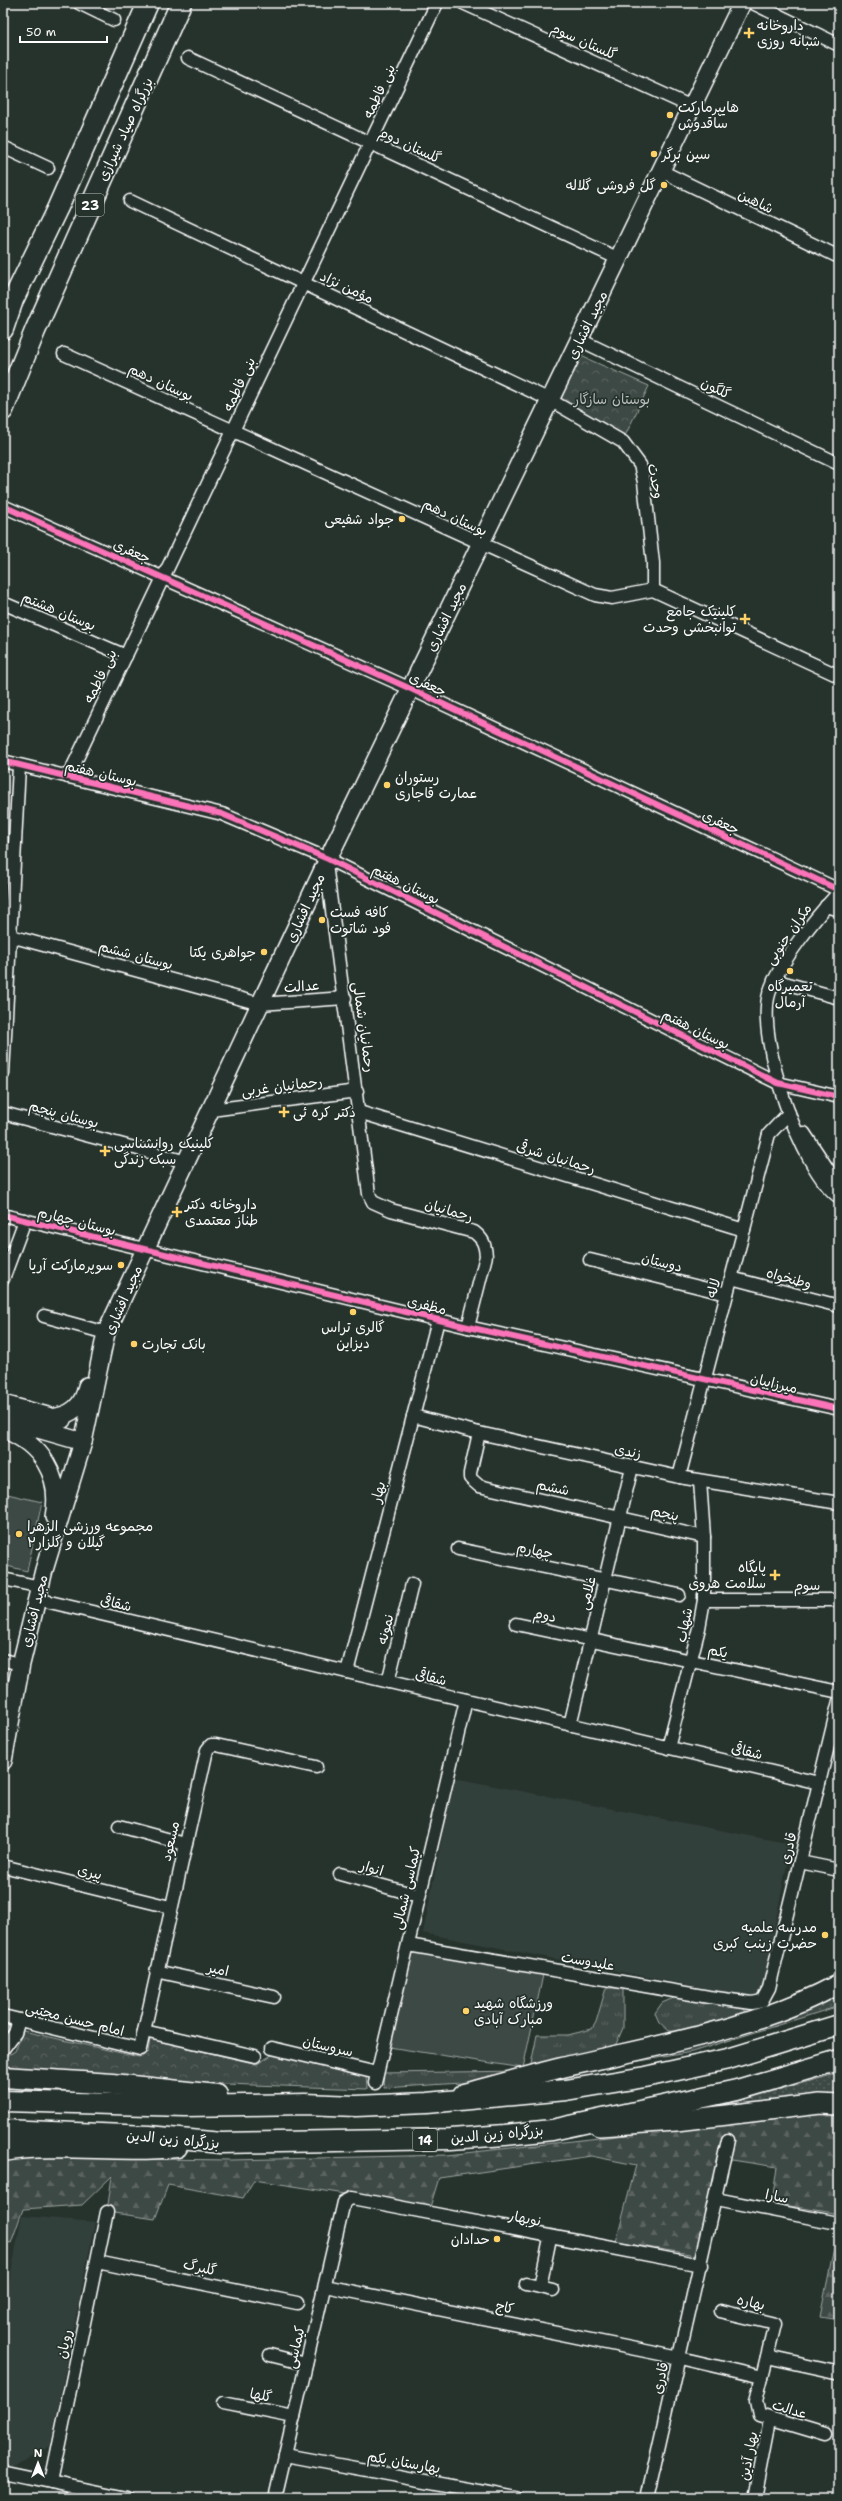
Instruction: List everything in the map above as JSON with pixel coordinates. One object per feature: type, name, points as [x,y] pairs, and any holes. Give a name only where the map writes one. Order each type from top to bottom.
[{"type":"highway","name":"23","points":[[3,329],[13,300],[58,207],[148,3]]},
{"type":"highway","name":"بزرگراه صیاد شیرازی","points":[[3,410],[38,324],[181,3]]},
{"type":"highway","points":[[3,2101],[185,2106],[305,2104],[356,2106],[427,2104],[566,2090],[645,2077],[728,2059],[839,2025]]},
{"type":"highway","name":"بزرگراه زین الدین","points":[[3,2130],[142,2135],[221,2143],[451,2139],[552,2130],[737,2090],[839,2060]]},
{"type":"highway","points":[[3,2077],[159,2088],[305,2104]]},
{"type":"highway","points":[[3,2151],[31,2148],[144,2150],[221,2143]]},
{"type":"main road","name":"مجید افشاری","points":[[3,1761],[21,1664],[44,1570],[85,1433],[106,1333],[327,862],[742,3]]},
{"type":"main road","points":[[52,1418],[66,1416],[74,1412],[80,1404],[86,1391],[93,1350],[106,1333]]},
{"type":"main road","points":[[3,1404],[52,1418],[85,1433]]},
{"type":"main road","points":[[3,1419],[85,1433]]},
{"type":"main road","points":[[3,1429],[29,1441],[47,1465],[54,1483],[57,1502],[44,1570]]},
{"type":"main road","points":[[427,2104],[561,2068],[639,2052],[735,2027],[777,2012],[839,1984]]},
{"type":"main road","points":[[552,2130],[676,2121],[820,2104],[839,2105]]},
{"type":"street","points":[[79,3],[114,20]]},
{"type":"street","name":"بنی فاطمه","points":[[68,777],[437,3]]},
{"type":"street","name":"گلستان سوم","points":[[463,3],[692,106]]},
{"type":"street","points":[[753,3],[839,45]]},
{"type":"street","name":"گلستان دوم","points":[[188,58],[619,259]]},
{"type":"street","points":[[3,147],[48,168]]},
{"type":"street","name":"شاهین","points":[[661,171],[839,257]]},
{"type":"street","name":"مؤمن نژاد","points":[[130,201],[550,400]]},
{"type":"street","name":"گلگون","points":[[580,340],[839,464]]},
{"type":"street","name":"بوستان دهم","points":[[64,354],[480,545],[595,595],[619,597],[653,590]]},
{"type":"street","name":"وحدت","points":[[550,400],[623,442],[640,465],[644,482],[653,563],[653,590]]},
{"type":"street","name":"جعفری","points":[[3,506],[411,689],[839,891]]},
{"type":"street","points":[[653,590],[839,676]]},
{"type":"street","name":"بوستان هشتم","points":[[3,603],[126,656]]},
{"type":"street","name":"بوستان هفتم","points":[[3,761],[222,814],[327,862],[778,1083],[839,1097]]},
{"type":"street","points":[[3,1074],[7,935],[19,766]]},
{"type":"street","name":"رحمانیان شمالی","points":[[327,862],[358,1091],[359,1112],[370,1194]]},
{"type":"street","name":"مکران جنوبی","points":[[839,891],[826,906],[774,980],[765,1013],[769,1051],[778,1083],[789,1113],[801,1142],[819,1172],[839,1197]]},
{"type":"street","points":[[826,906],[839,910]]},
{"type":"street","name":"بوستان ششم","points":[[7,935],[260,1004]]},
{"type":"street","points":[[774,980],[839,998]]},
{"type":"street","name":"عدالت","points":[[260,1004],[345,998]]},
{"type":"street","name":"رحمانیان غربی","points":[[211,1110],[358,1091]]},
{"type":"street","name":"رحمانیان شرقی","points":[[359,1112],[744,1230]]},
{"type":"street","name":"بوستان پنجم","points":[[3,1113],[187,1162]]},
{"type":"street","points":[[789,1113],[807,1136],[839,1186]]},
{"type":"street","name":"لاله","points":[[679,1477],[769,1134],[789,1113]]},
{"type":"street","name":"رحمانیان","points":[[370,1194],[373,1202],[391,1210],[474,1232],[482,1238],[485,1245],[486,1256],[468,1327]]},
{"type":"street","name":"بوستان چهارم","points":[[3,1215],[145,1250]]},
{"type":"street","points":[[3,1279],[25,1220]]},
{"type":"street","name":"مظفری","points":[[145,1250],[468,1327],[705,1380]]},
{"type":"street","name":"دوستان","points":[[590,1260],[727,1294]]},
{"type":"street","name":"وطنخواه","points":[[731,1278],[839,1306]]},
{"type":"street","points":[[44,1316],[106,1333]]},
{"type":"street","name":"بهار","points":[[347,1672],[438,1320]]},
{"type":"street","name":"میرزاییان","points":[[705,1380],[839,1410]]},
{"type":"street","name":"زندی","points":[[413,1416],[479,1433],[632,1468],[700,1481],[839,1503]]},
{"type":"street","name":"ششم","points":[[479,1433],[470,1473],[470,1478],[479,1486],[620,1518]]},
{"type":"street","name":"غلامی","points":[[570,1725],[632,1468]]},
{"type":"street","name":"شهاب","points":[[668,1748],[691,1661],[704,1600],[704,1537],[700,1481]]},
{"type":"street","name":"پنجم","points":[[620,1518],[704,1537]]},
{"type":"street","name":"چهارم","points":[[458,1549],[605,1580]]},
{"type":"street","name":"شقاقی","points":[[3,1579],[39,1593],[347,1672],[819,1783]]},
{"type":"street","points":[[605,1580],[679,1595]]},
{"type":"street","name":"نمونه","points":[[388,1682],[412,1584]]},
{"type":"street","name":"سوم","points":[[704,1600],[839,1600]]},
{"type":"street","name":"دوم","points":[[516,1624],[590,1640]]},
{"type":"street","name":"یکم","points":[[590,1640],[839,1692]]},
{"type":"street","points":[[3,1660],[21,1664]]},
{"type":"street","name":"کیماسی شمالی","points":[[376,2078],[466,1700]]},
{"type":"street","name":"قادری","points":[[762,2001],[769,1988],[839,1701]]},
{"type":"street","name":"مسعود","points":[[139,2050],[170,1907],[207,1750],[211,1744],[316,1766]]},
{"type":"street","points":[[119,1826],[185,1844]]},
{"type":"street","points":[[800,1862],[839,1870]]},
{"type":"street","name":"پیری","points":[[3,1866],[170,1907]]},
{"type":"street","name":"انوار","points":[[340,1874],[419,1896]]},
{"type":"street","name":"علیدوست","points":[[408,1945],[709,1997],[752,2003],[762,2001]]},
{"type":"street","name":"امیر","points":[[156,1971],[274,1997]]},
{"type":"street","name":"امام حسن مجتبی","points":[[3,2016],[139,2050]]},
{"type":"street","points":[[3,2049],[15,2033],[19,2020]]},
{"type":"street","points":[[144,2031],[255,2056]]},
{"type":"street","name":"سروستان","points":[[272,2048],[376,2078]]},
{"type":"street","name":"قادری","points":[[647,2498],[716,2199],[728,2140]]},
{"type":"street","name":"نوبهار","points":[[344,2202],[352,2198],[550,2238],[701,2265]]},
{"type":"street","name":"سارا","points":[[716,2199],[832,2222]]},
{"type":"street","name":"کیماسی","points":[[275,2498],[344,2202]]},
{"type":"street","name":"رویان","points":[[51,2482],[107,2212]]},
{"type":"street","points":[[540,2287],[550,2238]]},
{"type":"street","name":"گلبرگ","points":[[97,2262],[297,2303]]},
{"type":"street","points":[[526,2284],[553,2290]]},
{"type":"street","name":"کاج","points":[[325,2286],[680,2358]]},
{"type":"street","name":"بهاره","points":[[720,2311],[775,2324]]},
{"type":"street","name":"عدالت","points":[[775,2324],[756,2407],[759,2415],[770,2420],[826,2435]]},
{"type":"street","points":[[270,2355],[306,2364]]},
{"type":"street","points":[[767,2357],[836,2372]]},
{"type":"street","points":[[680,2358],[762,2378]]},
{"type":"street","name":"گلها","points":[[222,2403],[294,2417]]},
{"type":"street","name":"بهار آذین","points":[[755,2498],[770,2420]]},
{"type":"street","name":"بهارستان یکم","points":[[285,2455],[517,2498]]},
{"type":"street","points":[[3,2472],[127,2498]]},
{"type":"shaded area","points":[[454,1778],[791,1844],[760,1999],[423,1933]]},
{"type":"shaded area","points":[[22,2216],[95,2222],[50,2446],[14,2467],[3,2464],[3,2315]]},
{"type":"green space","name":"بوستان سازگار","points":[[581,356],[649,386],[624,438],[559,401]]},
{"type":"green space","name":"مجموعه ورزشی الزهرا گیلان و گلزار۲","points":[[3,1493],[42,1502],[27,1571],[3,1565]]},
{"type":"green space","name":"ورزشگاه شهید مبارک آبادی","points":[[409,1950],[543,1975],[523,2068],[389,2047]]},
{"type":"green space","points":[[606,1988],[623,1988],[623,2028],[616,2044],[604,2051],[530,2069],[537,2035],[568,2035],[592,2029],[596,2022]]},
{"type":"green space","points":[[839,1990],[839,2006],[692,2052],[513,2083]]},
{"type":"green space","points":[[676,1997],[742,2007],[749,2015],[684,2032],[669,2031],[659,2022],[655,2013],[662,2003]]},
{"type":"green space","points":[[3,2024],[12,2026],[3,2040]]},
{"type":"green space","points":[[23,2031],[139,2057],[148,2052],[150,2039],[257,2064],[275,2053],[366,2075],[367,2089],[168,2082],[3,2071],[3,2059],[15,2051]]},
{"type":"green space","points":[[523,2071],[476,2082],[384,2088],[382,2073]]},
{"type":"green space","points":[[839,2073],[839,2099],[699,2112]]},
{"type":"green space","points":[[839,2111],[839,2214],[772,2203],[777,2167],[719,2158],[696,2255],[616,2242],[636,2165],[591,2156],[439,2178],[430,2207],[254,2180],[243,2198],[168,2185],[155,2219],[107,2212],[112,2176],[82,2205],[23,2209],[11,2243],[3,2241],[3,2157],[231,2160],[448,2155]]},
{"type":"green space","points":[[839,2224],[839,2320],[820,2317]]},
{"type":"cycle path","points":[[3,506],[411,689],[839,890]]},
{"type":"cycle path","points":[[3,761],[222,814],[328,859],[778,1083],[839,1097]]},
{"type":"cycle path","points":[[3,1215],[468,1327],[839,1409]]},
{"type":"place","name":"داروخانه شبانه روزی","points":[[749,33]]},
{"type":"place","name":"هایپرمارکت ساقدوش","points":[[670,115]]},
{"type":"place","name":"سین برگر","points":[[654,154]]},
{"type":"place","name":"گل فروشی گلاله","points":[[664,185]]},
{"type":"place","name":"جواد شفیعی","points":[[402,519]]},
{"type":"place","name":"کلینیک جامع توانبخشی وحدت","points":[[745,619]]},
{"type":"place","name":"رستوران عمارت قاجاری","points":[[387,785]]},
{"type":"place","name":"کافه فست فود شاتوت","points":[[322,920]]},
{"type":"place","name":"جواهری یکتا","points":[[264,952]]},
{"type":"place","name":"تعمیرگاه آرمال","points":[[790,971]]},
{"type":"place","name":"دکتر کره ئی","points":[[284,1112]]},
{"type":"place","name":"کلینیک روانشناسی سبک زندگی","points":[[105,1151]]},
{"type":"place","name":"داروخانه دکتر طناز معتمدی","points":[[177,1212]]},
{"type":"place","name":"سوپرمارکت آریا","points":[[121,1265]]},
{"type":"place","name":"گالری تراس دیزاین","points":[[353,1312]]},
{"type":"place","name":"بانک تجارت","points":[[134,1344]]},
{"type":"place","name":"مجموعه ورزشی الزهرا گیلان و گلزار۲","points":[[19,1534]]},
{"type":"place","name":"پایگاه سلامت هروی","points":[[775,1575]]},
{"type":"place","name":"مدرسه علمیه حضرت زینب کبری","points":[[825,1935]]},
{"type":"place","name":"ورزشگاه شهید مبارک آبادی","points":[[466,2011]]},
{"type":"place","name":"حدادان","points":[[497,2239]]}]
